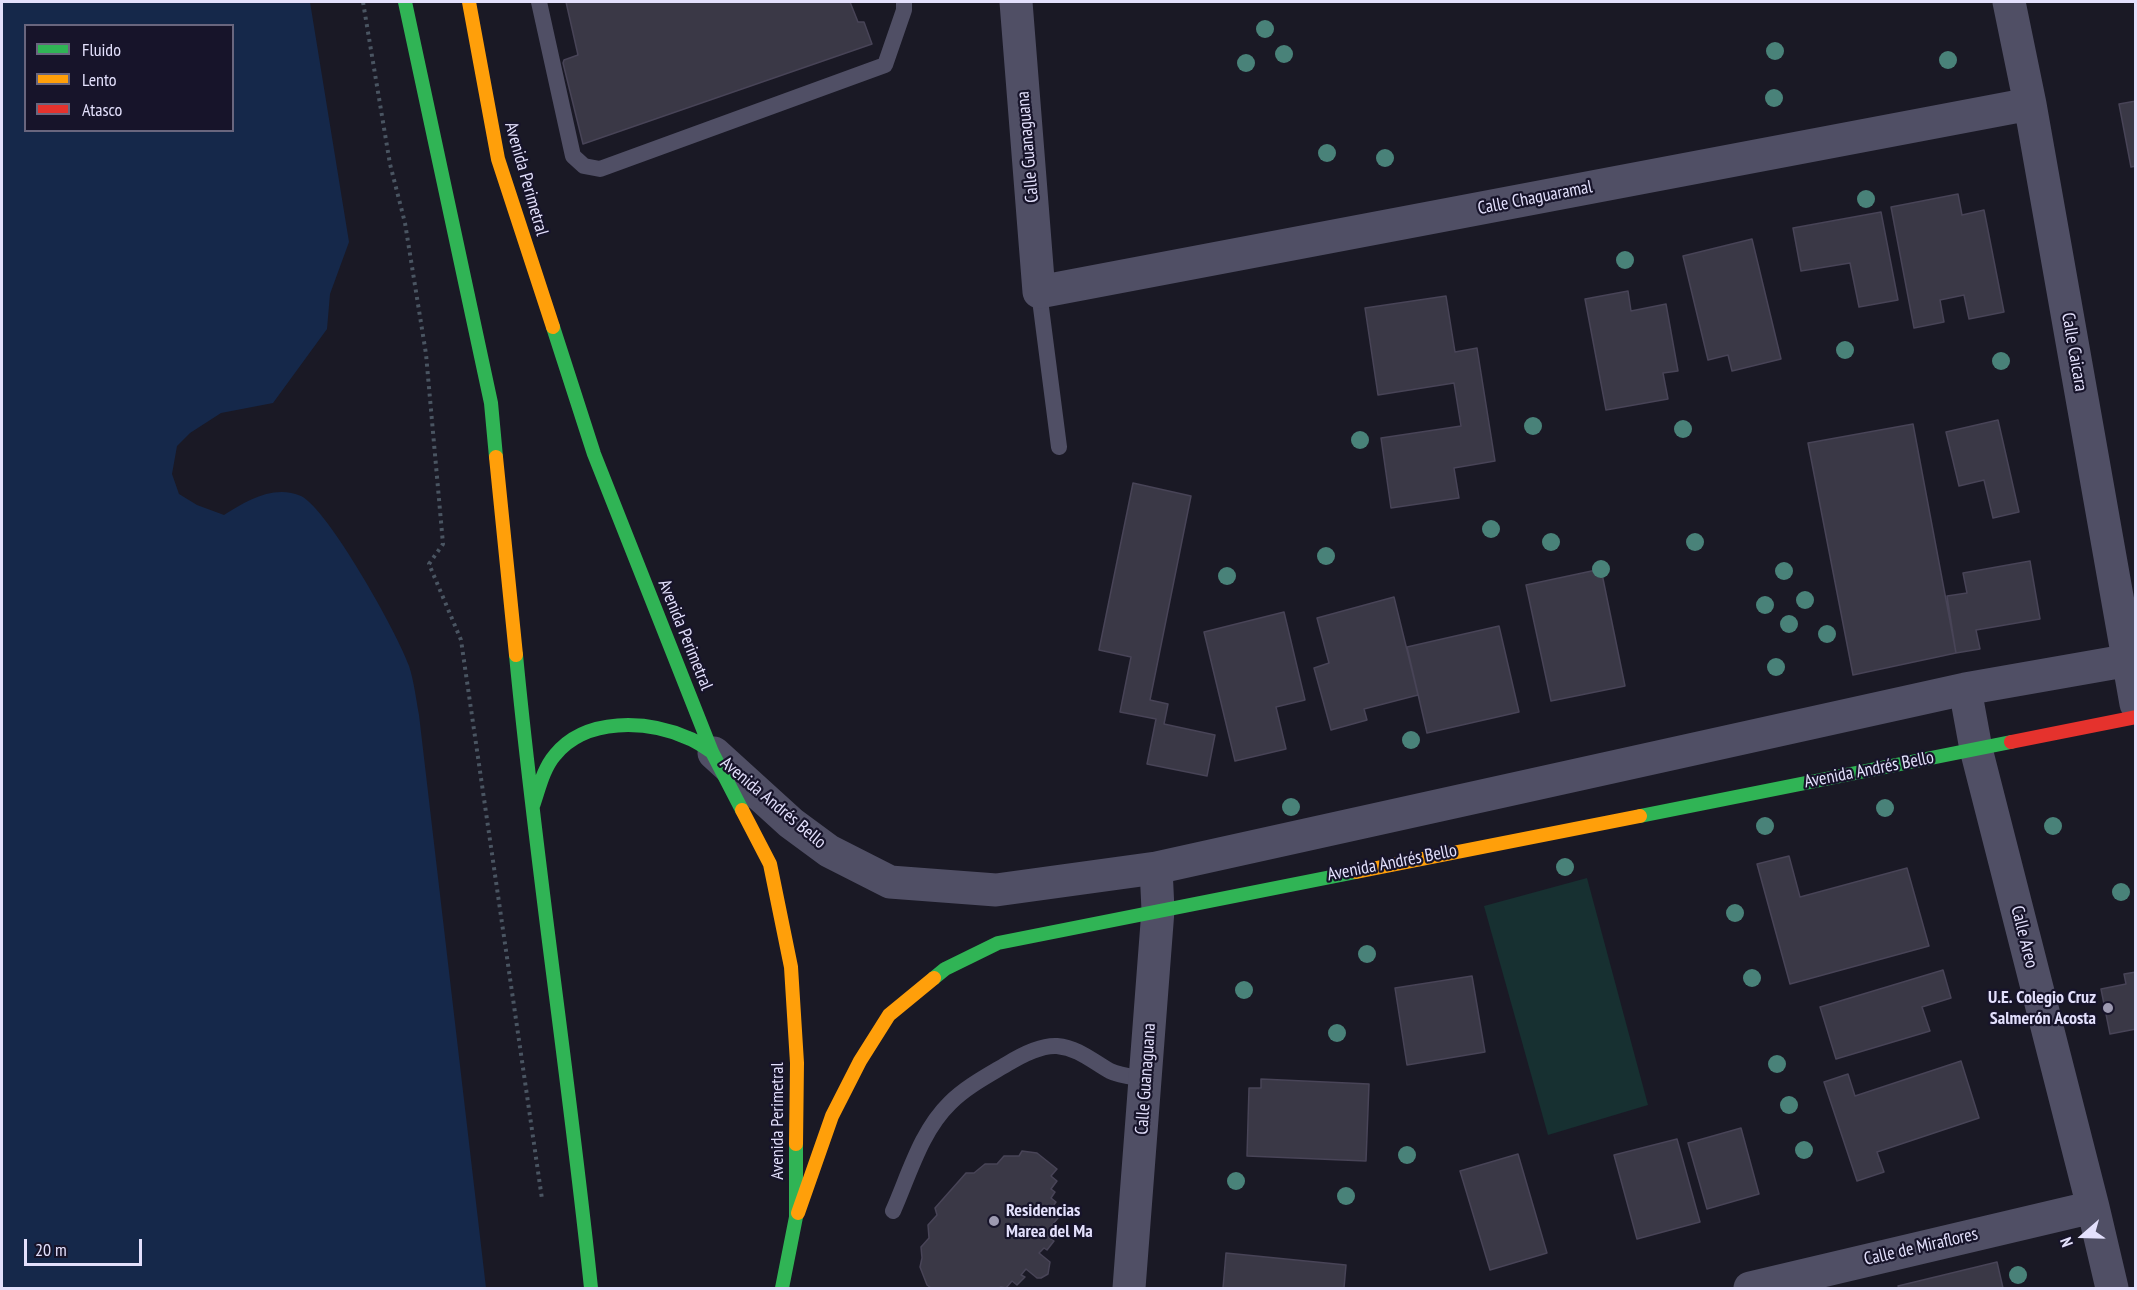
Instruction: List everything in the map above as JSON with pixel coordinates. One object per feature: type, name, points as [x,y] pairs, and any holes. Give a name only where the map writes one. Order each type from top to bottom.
[{"type":"main road","points":[[405,2],[491,403],[532,809],[581,1190],[591,1288]]},
{"type":"main road","name":"Avenida Perimetral","points":[[469,2],[502,171],[594,453],[712,752],[770,864],[791,966],[797,1063],[796,1217],[782,1288]]},
{"type":"main road","name":"Avenida Andrés Bello","points":[[796,1217],[832,1116],[860,1061],[889,1015],[945,969],[998,943],[2136,717]]},
{"type":"main road","points":[[532,809],[555,755],[572,739],[591,731],[610,726],[645,725],[685,736],[712,752]]},
{"type":"main road","points":[[581,1190],[601,1263]]},
{"type":"main road","points":[[769,1278],[796,1217]]},
{"type":"street","name":"Calle Guanaguana","points":[[1016,2],[1039,292]]},
{"type":"street","name":"Calle Caicara","points":[[2009,2],[2030,104],[2132,660],[2136,704]]},
{"type":"street","name":"Calle Chaguaramal","points":[[1039,292],[2030,104]]},
{"type":"street","name":"Avenida Andrés Bello","points":[[712,752],[791,823],[829,851],[890,882],[996,890],[1156,868],[1965,690],[2132,660]]},
{"type":"street","name":"Calle Areo","points":[[1965,690],[1976,748],[2112,1288]]},
{"type":"street","name":"Calle Guanaguana","points":[[1129,1288],[1158,910],[1156,868]]},
{"type":"street","name":"Calle de Miraflores","points":[[1750,1288],[2093,1207]]},
{"type":"lane","points":[[539,2],[573,156],[584,166],[600,169],[885,64],[904,10],[904,2]]},
{"type":"lane","points":[[1039,292],[1059,447]]},
{"type":"lane","points":[[893,1211],[924,1141],[938,1116],[973,1085],[1016,1059],[1050,1046],[1060,1046],[1075,1050],[1111,1072],[1146,1079]]},
{"type":"path","points":[[363,2],[390,164],[405,223],[426,354],[443,544],[429,564],[461,640],[543,1207]]},
{"type":"green space","points":[[1587,878],[1648,1105],[1548,1135],[1484,906]]},
{"type":"water","points":[[2,2],[310,2],[349,242],[330,294],[327,329],[273,403],[221,413],[190,433],[177,446],[172,474],[179,494],[197,505],[224,515],[242,504],[271,493],[291,493],[301,496],[313,506],[344,547],[377,602],[409,666],[419,715],[486,1288],[2,1288]]},
{"type":"building","points":[[566,2],[850,2],[858,22],[864,22],[872,44],[583,144],[563,63],[564,60],[578,55]]},
{"type":"building","points":[[2136,101],[2136,166],[2131,167],[2119,104]]},
{"type":"building","points":[[1958,194],[1962,215],[1984,210],[2004,312],[1969,319],[1964,295],[1940,300],[1944,322],[1914,328],[1891,207]]},
{"type":"building","points":[[1881,212],[1898,300],[1859,307],[1850,263],[1801,271],[1793,228]]},
{"type":"building","points":[[1752,239],[1781,359],[1732,371],[1728,355],[1708,360],[1683,256]]},
{"type":"building","points":[[1628,291],[1631,311],[1666,304],[1678,371],[1663,373],[1668,399],[1606,410],[1585,299]]},
{"type":"building","points":[[1446,296],[1455,352],[1477,348],[1495,461],[1454,468],[1459,498],[1391,508],[1381,438],[1461,426],[1454,383],[1378,395],[1365,308]]},
{"type":"building","points":[[1998,420],[2019,512],[1993,518],[1984,480],[1959,486],[1946,432]]},
{"type":"building","points":[[1913,424],[1956,653],[1853,675],[1808,443]]},
{"type":"building","points":[[1133,483],[1191,496],[1150,700],[1168,704],[1164,724],[1215,735],[1207,776],[1147,764],[1156,719],[1120,712],[1131,657],[1099,650]]},
{"type":"building","points":[[2030,561],[2040,619],[1976,630],[1980,649],[1956,653],[1947,596],[1967,593],[1963,573]]},
{"type":"building","points":[[1601,569],[1625,686],[1551,701],[1526,585]]},
{"type":"building","points":[[1394,597],[1418,695],[1364,709],[1367,720],[1331,730],[1314,668],[1329,663],[1317,618]]},
{"type":"building","points":[[1284,612],[1305,700],[1276,707],[1286,749],[1235,761],[1204,632]]},
{"type":"building","points":[[1499,626],[1519,712],[1427,733],[1407,647]]},
{"type":"building","points":[[1789,856],[1800,897],[1907,868],[1929,946],[1790,984],[1757,864]]},
{"type":"building","points":[[1943,970],[1951,998],[1922,1007],[1930,1031],[1836,1059],[1820,1007]]},
{"type":"building","points":[[2136,972],[2136,1029],[2110,1034],[2101,989],[2126,984],[2124,974]]},
{"type":"building","points":[[1472,976],[1485,1052],[1407,1065],[1395,988]]},
{"type":"building","points":[[1961,1061],[1979,1118],[1877,1152],[1884,1172],[1857,1181],[1824,1082],[1848,1074],[1855,1096]]},
{"type":"building","points":[[1261,1079],[1369,1084],[1366,1161],[1247,1156],[1249,1088],[1261,1088]]},
{"type":"building","points":[[1741,1128],[1759,1194],[1707,1209],[1688,1143]]},
{"type":"building","points":[[1677,1139],[1700,1222],[1637,1239],[1614,1155]]},
{"type":"building","name":"Residencias Marea del Ma","points":[[1022,1151],[1037,1153],[1057,1169],[1051,1176],[1057,1181],[1051,1189],[1055,1192],[1051,1198],[1056,1202],[1050,1210],[1059,1217],[1052,1225],[1055,1228],[1048,1237],[1054,1241],[1047,1250],[1044,1248],[1039,1253],[1050,1262],[1048,1274],[1037,1278],[1026,1269],[1021,1275],[1025,1277],[1017,1285],[1012,1281],[1006,1288],[931,1288],[927,1285],[920,1267],[921,1247],[929,1238],[928,1225],[937,1215],[935,1208],[966,1173],[974,1173],[985,1164],[997,1164],[1004,1156],[1019,1156]]},
{"type":"building","points":[[1518,1154],[1547,1253],[1490,1270],[1460,1171]]},
{"type":"building","points":[[1226,1253],[1346,1265],[1344,1288],[1223,1288]]},
{"type":"building","points":[[1997,1262],[2003,1288],[1899,1288],[1898,1286]]},
{"type":"traffic: fast","points":[[405,2],[491,403],[496,457]]},
{"type":"traffic: fast","points":[[553,327],[594,454],[712,752],[742,810]]},
{"type":"traffic: fast","points":[[516,655],[591,1288]]},
{"type":"traffic: fast","points":[[533,806],[544,773],[555,755],[568,743],[600,728],[636,725],[654,728],[691,739],[712,752]]},
{"type":"traffic: fast","points":[[1640,816],[2011,742]]},
{"type":"traffic: fast","points":[[934,978],[945,969],[998,943],[1356,872]]},
{"type":"traffic: fast","points":[[782,1288],[796,1217],[796,1144]]},
{"type":"traffic: slow","points":[[469,2],[498,159],[553,327]]},
{"type":"traffic: slow","points":[[496,457],[516,655]]},
{"type":"traffic: slow","points":[[742,810],[770,864],[791,967],[797,1063],[796,1144]]},
{"type":"traffic: slow","points":[[1356,872],[1640,816]]},
{"type":"traffic: slow","points":[[798,1213],[832,1116],[860,1061],[889,1015],[934,978]]},
{"type":"traffic: jam","points":[[2011,742],[2136,717]]},
{"type":"place","name":"U.E. Colegio Cruz Salmerón Acosta","points":[[2108,1008]]},
{"type":"place","name":"Residencias Marea del Ma","points":[[994,1221]]}]
